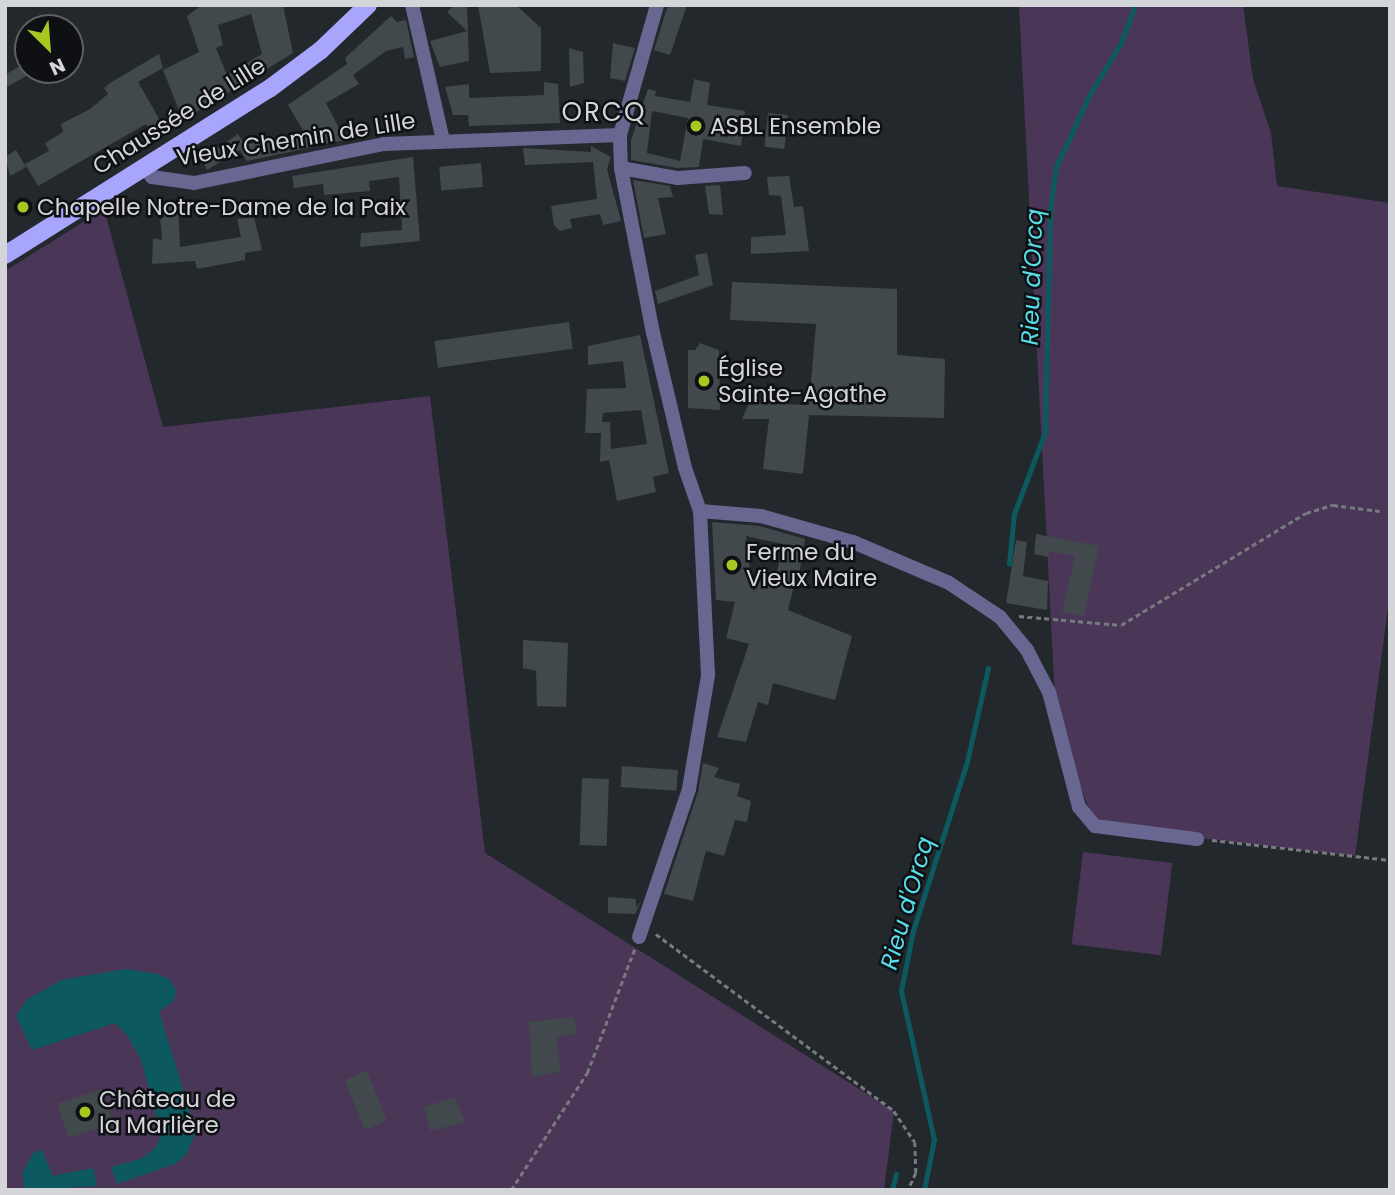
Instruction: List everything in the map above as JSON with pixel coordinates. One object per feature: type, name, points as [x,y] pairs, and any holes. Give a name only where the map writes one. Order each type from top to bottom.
[{"type":"main road","name":"Chaussée de Lille","points":[[5,255],[298,68],[368,5]]},
{"type":"street","name":"Vieux Chemin de Lille","points":[[412,5],[443,139]]},
{"type":"street","points":[[642,931],[689,789],[703,720],[708,675],[700,511],[685,468],[653,333],[621,168],[620,135],[657,5]]},
{"type":"street","name":"Vieux Chemin de Lille","points":[[144,166],[152,177],[194,183],[301,158],[443,139],[620,135]]},
{"type":"street","points":[[621,168],[678,178],[745,173]]},
{"type":"street","points":[[700,511],[761,516],[853,542],[949,583],[1000,617],[1027,650],[1049,692],[1079,807],[1095,826],[1197,839]]},
{"type":"path","points":[[1000,617],[1121,625],[1306,513],[1333,505],[1380,511]]},
{"type":"path","points":[[1197,839],[1390,860]]},
{"type":"path","points":[[511,1190],[587,1073],[642,931],[894,1111],[915,1142],[916,1173],[908,1190]]},
{"type":"shaded area","points":[[1019,5],[1243,5],[1253,79],[1271,133],[1277,186],[1390,203],[1390,593],[1355,856],[1095,826],[1056,719]]},
{"type":"shaded area","points":[[104,209],[163,427],[430,396],[485,853],[894,1111],[884,1190],[5,1190],[5,271]]},
{"type":"shaded area","points":[[1083,852],[1172,863],[1161,955],[1072,944]]},
{"type":"water","points":[[125,969],[158,974],[169,979],[176,990],[174,1001],[159,1011],[196,1132],[186,1155],[175,1164],[117,1184],[111,1167],[143,1158],[157,1146],[161,1133],[141,1060],[127,1035],[115,1023],[32,1050],[16,1016],[28,999],[62,980]]},
{"type":"water","points":[[42,1150],[53,1176],[93,1168],[97,1186],[25,1190],[22,1173],[34,1152]]},
{"type":"building","points":[[202,5],[283,5],[293,53],[183,120],[163,70],[199,52],[187,16]],"holes":[[[251,14],[262,54],[227,75],[216,48],[223,45],[218,25]]]},
{"type":"building","points":[[454,5],[467,5],[469,61],[440,67],[430,41],[467,31],[447,12]]},
{"type":"building","points":[[478,5],[516,5],[541,28],[541,71],[490,73]]},
{"type":"building","points":[[668,5],[687,5],[670,55],[654,50]]},
{"type":"building","points":[[391,16],[397,22],[406,20],[414,57],[405,59],[403,47],[386,51],[353,75],[359,84],[326,103],[345,140],[247,161],[240,150],[207,170],[202,159],[238,134],[245,145],[304,132],[288,105],[347,64],[345,58]]},
{"type":"building","points":[[613,43],[635,48],[625,81],[610,78]]},
{"type":"building","points":[[569,48],[583,52],[584,83],[570,87]]},
{"type":"building","points":[[159,54],[163,68],[138,82],[165,129],[152,136],[146,124],[38,186],[25,164],[49,151],[45,143],[63,132],[61,124],[90,109],[108,94],[104,88],[110,83]]},
{"type":"building","points":[[14,70],[14,83],[5,88],[5,75]]},
{"type":"building","name":"ASBL Ensemble","points":[[694,79],[710,83],[707,105],[745,111],[741,146],[703,139],[699,167],[678,168],[631,160],[631,140],[648,89],[656,91],[655,96],[690,102]],"holes":[[[652,111],[688,118],[680,161],[647,153]]]},
{"type":"building","points":[[544,82],[558,84],[560,123],[469,126],[468,115],[453,115],[445,87],[469,84],[469,98],[544,95]]},
{"type":"building","points":[[768,113],[788,115],[784,149],[764,147]]},
{"type":"building","points":[[591,146],[611,157],[607,169],[621,221],[603,225],[600,214],[570,219],[572,228],[560,231],[554,225],[551,206],[597,199],[593,162],[525,165],[523,148],[591,152]]},
{"type":"building","points":[[16,150],[26,167],[10,176],[5,157]]},
{"type":"building","points":[[413,157],[420,241],[360,247],[361,233],[402,230],[399,177],[369,181],[370,191],[324,195],[323,184],[294,188],[292,176]]},
{"type":"building","points":[[481,163],[483,187],[441,191],[439,167]]},
{"type":"building","points":[[789,176],[794,207],[803,206],[809,251],[751,254],[751,237],[786,235],[781,196],[769,195],[767,177]]},
{"type":"building","points":[[633,180],[670,186],[673,197],[658,198],[666,234],[644,238]]},
{"type":"building","points":[[720,185],[723,215],[709,214],[705,186]]},
{"type":"building","points":[[178,204],[180,247],[241,237],[237,219],[254,217],[262,250],[245,253],[245,260],[197,269],[195,261],[152,264],[153,238],[162,240],[159,205]]},
{"type":"building","points":[[707,253],[713,285],[658,304],[655,291],[699,275],[695,255]]},
{"type":"building","points":[[732,282],[897,289],[897,355],[945,359],[944,418],[809,415],[803,474],[763,469],[769,419],[742,419],[749,403],[809,405],[816,324],[730,320]]},
{"type":"building","points":[[569,322],[573,349],[438,368],[434,341]]},
{"type":"building","points":[[640,335],[669,473],[653,477],[656,492],[617,501],[609,460],[600,462],[601,433],[585,433],[587,389],[626,388],[623,361],[588,365],[588,346]],"holes":[[[641,410],[647,444],[611,449],[610,422],[602,422],[603,413]]]},
{"type":"building","name":"Église Sainte-Agathe","points":[[700,343],[719,350],[720,410],[688,408],[688,350],[695,350]]},
{"type":"building","points":[[712,522],[759,526],[805,539],[797,587],[794,586],[788,610],[852,636],[835,700],[773,683],[768,705],[758,702],[746,742],[717,737],[749,644],[726,638],[735,602],[716,600]],"holes":[[[746,536],[783,544],[774,585],[751,579]]]},
{"type":"building","points":[[1036,534],[1099,546],[1084,616],[1062,612],[1075,556],[1049,551],[1049,557],[1034,554]]},
{"type":"building","points":[[1016,540],[1027,542],[1023,576],[1048,581],[1047,610],[1006,603]]},
{"type":"building","points":[[523,640],[568,643],[566,707],[537,706],[536,671],[523,668]]},
{"type":"building","points":[[703,763],[719,768],[714,777],[740,784],[737,796],[751,801],[747,822],[735,820],[724,856],[706,851],[693,901],[664,894],[698,792]]},
{"type":"building","points":[[622,766],[678,770],[676,791],[621,787]]},
{"type":"building","points":[[582,778],[609,779],[607,846],[580,845]]},
{"type":"building","points":[[608,897],[636,899],[636,907],[641,901],[635,914],[608,913]]},
{"type":"building","points":[[573,1017],[578,1033],[557,1037],[560,1072],[532,1077],[529,1022]]},
{"type":"building","points":[[367,1071],[387,1121],[365,1130],[345,1080]]},
{"type":"building","name":"Château de la Marlière","points":[[102,1089],[113,1123],[68,1138],[57,1104]]},
{"type":"building","points":[[455,1097],[465,1122],[430,1131],[424,1107]]},
{"type":"waterway","name":"Rieu d'Orcq","points":[[1009,564],[1014,514],[1045,432],[1050,210],[1056,167],[1090,94],[1121,43],[1135,5]]},
{"type":"waterway","name":"Rieu d'Orcq","points":[[924,1190],[934,1140],[901,991],[913,931],[967,762],[988,668]]},
{"type":"waterway","points":[[892,1190],[896,1174]]},
{"type":"place","name":"ASBL Ensemble","points":[[696,126]]},
{"type":"place","name":"Chapelle Notre-Dame de la Paix","points":[[23,207]]},
{"type":"place","name":"Église Sainte-Agathe","points":[[704,381]]},
{"type":"place","name":"Ferme du Vieux Maire","points":[[732,565]]},
{"type":"place","name":"Château de la Marlière","points":[[85,1112]]},
{"type":"district","name":"ORCQ","points":[[604,113]]}]
